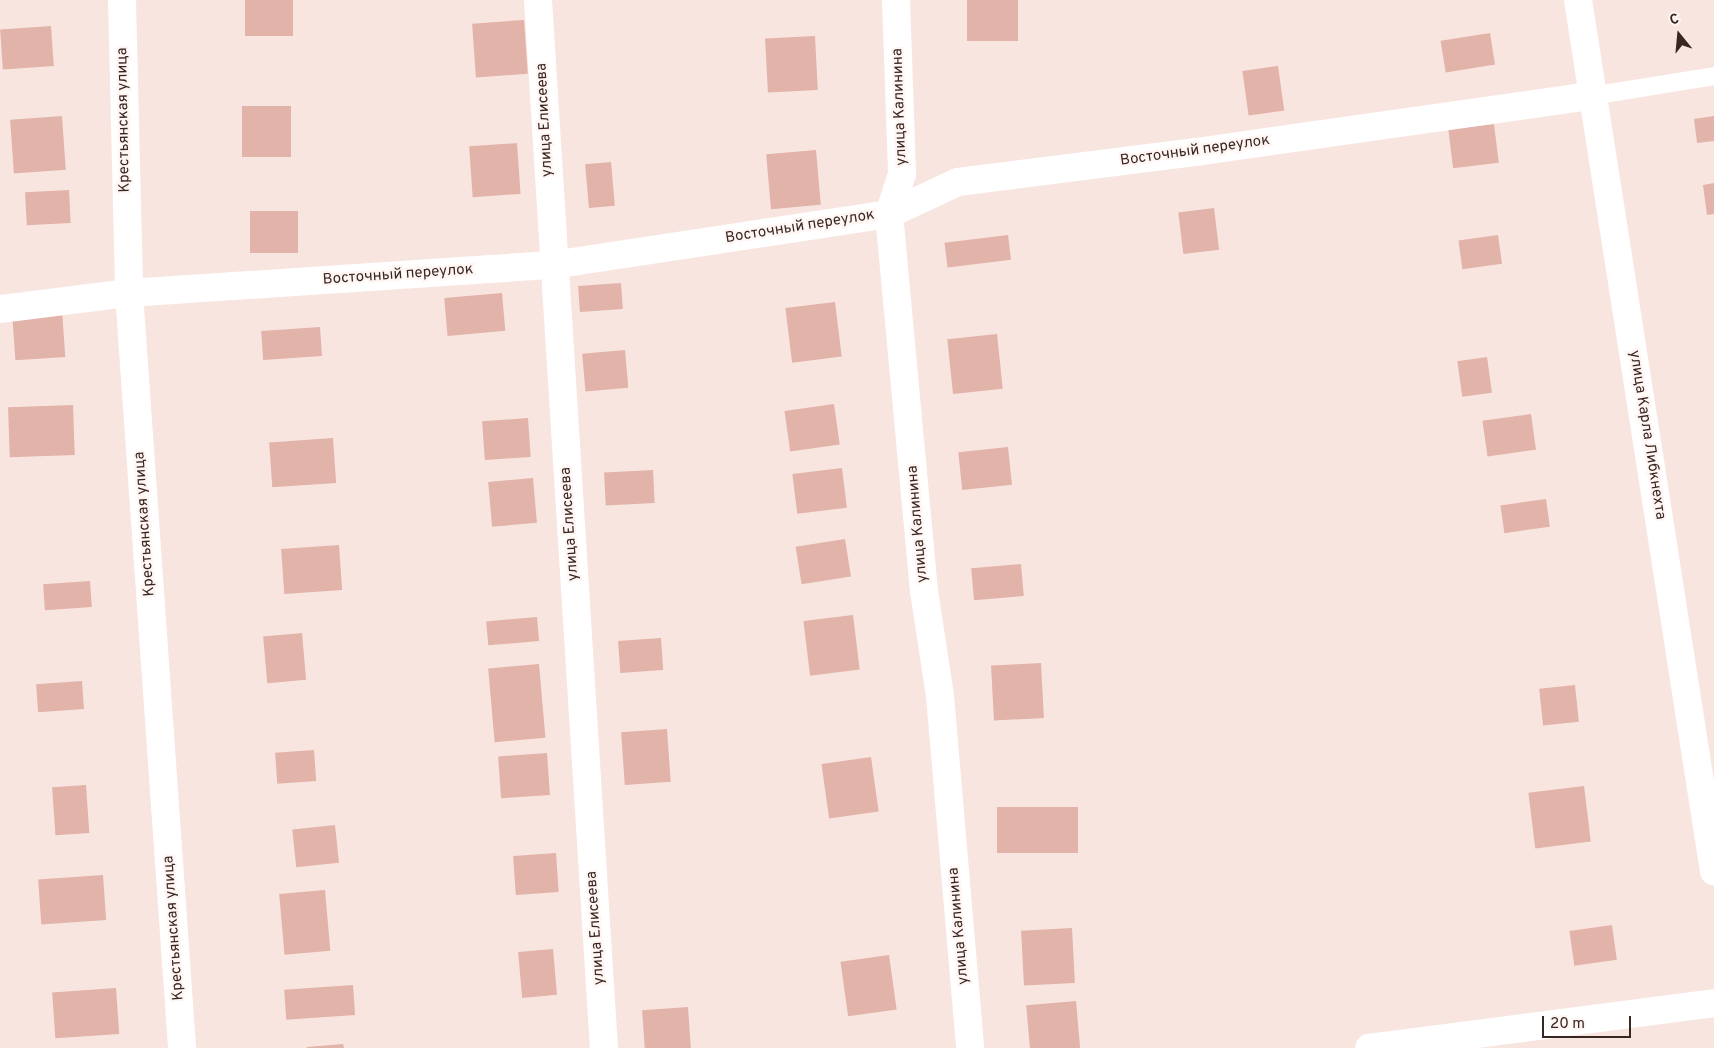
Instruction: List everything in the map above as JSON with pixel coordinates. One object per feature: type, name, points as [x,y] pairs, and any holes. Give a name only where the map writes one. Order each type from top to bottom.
[{"type":"street","name":"Крестьянская улица","points":[[122,0],[129,293],[182,1048]]},
{"type":"street","name":"улица Елисеева","points":[[538,0],[552,265],[604,1048]]},
{"type":"street","name":"улица Калинина","points":[[896,0],[902,174],[889,214],[924,590],[940,696],[970,1048]]},
{"type":"street","name":"улица Карла Либкнехта","points":[[1578,0],[1591,96],[1647,429],[1714,871]]},
{"type":"street","name":"Восточный переулок","points":[[0,309],[129,293],[552,265],[889,214],[958,182],[1196,152],[1591,96]]},
{"type":"street","points":[[1369,1048],[1714,1003]]},
{"type":"lane","points":[[1591,96],[1714,76]]},
{"type":"building","points":[[245,0],[293,0],[293,36],[245,36]]},
{"type":"building","points":[[967,0],[1018,0],[1018,41],[967,41]]},
{"type":"building","points":[[524,20],[528,74],[476,77],[472,24]]},
{"type":"building","points":[[51,26],[54,66],[3,69],[0,30]]},
{"type":"building","points":[[1490,33],[1495,65],[1446,72],[1441,41]]},
{"type":"building","points":[[815,36],[818,90],[768,93],[765,39]]},
{"type":"building","points":[[1278,66],[1284,111],[1249,116],[1242,71]]},
{"type":"building","points":[[242,106],[291,106],[291,157],[242,157]]},
{"type":"building","points":[[62,116],[66,170],[14,173],[10,120]]},
{"type":"building","points":[[1714,116],[1714,141],[1697,143],[1694,119]]},
{"type":"building","points":[[1494,124],[1499,163],[1453,168],[1448,130]]},
{"type":"building","points":[[517,143],[521,194],[473,197],[469,146]]},
{"type":"building","points":[[816,150],[821,205],[771,209],[766,154]]},
{"type":"building","points":[[611,162],[615,206],[589,208],[585,164]]},
{"type":"building","points":[[1714,183],[1714,214],[1707,215],[1703,185]]},
{"type":"building","points":[[69,190],[71,223],[27,225],[25,192]]},
{"type":"building","points":[[1214,208],[1219,250],[1183,254],[1178,212]]},
{"type":"building","points":[[250,211],[298,211],[298,253],[250,253]]},
{"type":"building","points":[[1008,235],[1011,260],[948,268],[944,243]]},
{"type":"building","points":[[1498,235],[1502,264],[1462,269],[1458,241]]},
{"type":"building","points":[[621,283],[623,309],[580,312],[578,286]]},
{"type":"building","points":[[502,293],[505,331],[448,336],[444,298]]},
{"type":"building","points":[[835,302],[842,357],[792,363],[785,308]]},
{"type":"building","points":[[62,310],[65,357],[15,360],[12,313]]},
{"type":"building","points":[[320,327],[322,356],[263,360],[261,331]]},
{"type":"building","points":[[997,334],[1003,389],[953,394],[947,339]]},
{"type":"building","points":[[625,350],[628,388],[585,392],[582,354]]},
{"type":"building","points":[[1487,357],[1492,393],[1462,397],[1457,361]]},
{"type":"building","points":[[834,404],[840,445],[790,452],[784,411]]},
{"type":"building","points":[[73,405],[75,455],[10,457],[8,407]]},
{"type":"building","points":[[1531,414],[1536,450],[1487,456],[1482,421]]},
{"type":"building","points":[[528,418],[531,457],[485,460],[482,421]]},
{"type":"building","points":[[333,438],[336,483],[272,487],[269,442]]},
{"type":"building","points":[[1008,447],[1012,485],[962,490],[958,452]]},
{"type":"building","points":[[842,468],[847,508],[797,514],[792,474]]},
{"type":"building","points":[[653,470],[655,503],[606,506],[604,473]]},
{"type":"building","points":[[533,478],[537,523],[492,527],[488,482]]},
{"type":"building","points":[[1546,499],[1550,527],[1504,533],[1500,505]]},
{"type":"building","points":[[845,539],[851,577],[802,584],[796,547]]},
{"type":"building","points":[[339,545],[342,590],[284,594],[281,549]]},
{"type":"building","points":[[1021,564],[1024,596],[974,600],[971,568]]},
{"type":"building","points":[[90,581],[92,607],[45,610],[43,584]]},
{"type":"building","points":[[853,615],[860,670],[810,676],[803,621]]},
{"type":"building","points":[[537,617],[539,641],[488,645],[486,621]]},
{"type":"building","points":[[302,633],[306,680],[267,683],[263,636]]},
{"type":"building","points":[[661,638],[663,670],[620,673],[618,641]]},
{"type":"building","points":[[1041,663],[1044,718],[994,721],[991,666]]},
{"type":"building","points":[[539,664],[545,738],[495,742],[488,668]]},
{"type":"building","points":[[82,681],[84,709],[38,712],[36,684]]},
{"type":"building","points":[[1575,685],[1579,722],[1543,726],[1539,689]]},
{"type":"building","points":[[667,729],[671,782],[625,785],[621,732]]},
{"type":"building","points":[[314,750],[316,781],[277,784],[275,753]]},
{"type":"building","points":[[547,753],[550,795],[501,798],[498,756]]},
{"type":"building","points":[[871,757],[879,811],[829,818],[821,764]]},
{"type":"building","points":[[86,785],[89,833],[55,835],[52,787]]},
{"type":"building","points":[[1584,786],[1591,842],[1535,848],[1528,793]]},
{"type":"building","points":[[997,807],[1078,807],[1078,853],[997,853]]},
{"type":"building","points":[[335,825],[339,863],[296,867],[292,829]]},
{"type":"building","points":[[556,853],[559,892],[516,895],[513,856]]},
{"type":"building","points":[[103,875],[106,920],[41,924],[38,880]]},
{"type":"building","points":[[325,890],[330,951],[284,955],[279,894]]},
{"type":"building","points":[[1612,925],[1617,960],[1574,966],[1569,931]]},
{"type":"building","points":[[1072,928],[1075,983],[1024,986],[1021,931]]},
{"type":"building","points":[[553,949],[557,995],[522,998],[518,952]]},
{"type":"building","points":[[889,955],[897,1009],[848,1016],[840,962]]},
{"type":"building","points":[[353,985],[355,1015],[286,1020],[284,990]]},
{"type":"building","points":[[116,988],[119,1034],[55,1038],[52,992]]},
{"type":"building","points":[[1076,1001],[1080,1048],[1030,1048],[1026,1005]]},
{"type":"building","points":[[688,1007],[691,1048],[645,1048],[642,1010]]},
{"type":"building","points":[[343,1044],[344,1048],[307,1048],[307,1047]]}]
